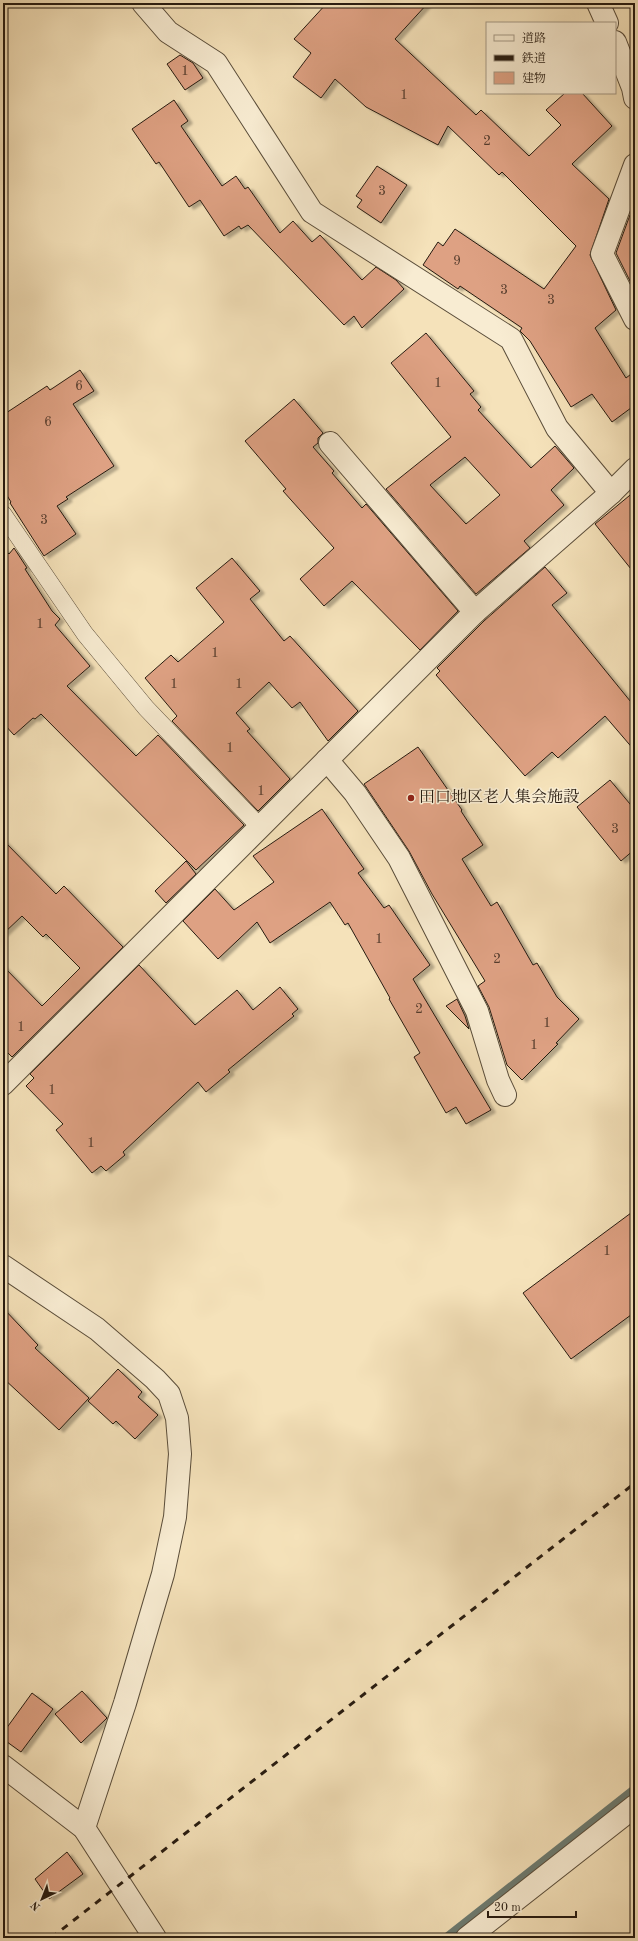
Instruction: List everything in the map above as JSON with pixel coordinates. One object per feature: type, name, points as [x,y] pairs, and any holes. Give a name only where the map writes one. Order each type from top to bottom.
[{"type":"street","points":[[143,3],[168,32],[216,63],[312,212],[511,339],[558,428],[611,493]]},
{"type":"street","points":[[598,3],[607,22]]},
{"type":"street","points":[[616,45],[633,88],[635,98]]},
{"type":"street","points":[[635,165],[602,254],[635,319]]},
{"type":"street","points":[[330,443],[475,612]]},
{"type":"street","points":[[5,1078],[261,828],[475,612],[611,493],[635,469]]},
{"type":"street","points":[[327,760],[355,793],[399,858],[477,1011],[498,1080],[505,1095]]},
{"type":"street","points":[[3,1266],[97,1329],[155,1379],[168,1394],[177,1418],[180,1454],[175,1517],[163,1574],[125,1704],[84,1828]]},
{"type":"street","points":[[3,1766],[84,1828],[155,1938]]},
{"type":"street","points":[[466,1938],[635,1806]]},
{"type":"lane","points":[[3,514],[84,634],[146,708],[261,828]]},
{"type":"building","points":[[327,3],[428,3],[395,39],[476,115],[481,110],[529,156],[561,125],[546,110],[564,94],[583,94],[612,126],[572,164],[609,199],[590,255],[616,310],[595,328],[626,378],[635,371],[635,405],[612,422],[592,394],[571,407],[530,341],[520,331],[522,328],[460,286],[458,289],[423,265],[438,242],[443,246],[455,229],[544,289],[576,246],[502,172],[499,175],[448,126],[438,145],[366,107],[335,79],[321,98],[293,77],[311,53],[294,39]]},
{"type":"building","points":[[180,55],[193,63],[203,78],[185,90],[167,64]]},
{"type":"building","points":[[174,100],[188,121],[181,126],[222,186],[236,176],[245,189],[248,187],[280,233],[293,221],[312,242],[320,235],[362,280],[376,267],[396,280],[404,289],[362,328],[354,316],[344,325],[248,225],[241,229],[239,226],[224,236],[200,200],[189,207],[159,162],[156,164],[132,129]]},
{"type":"building","points":[[377,166],[407,185],[381,223],[357,207],[362,200],[356,196]]},
{"type":"building","points":[[630,215],[635,217],[635,291],[616,253]]},
{"type":"building","points":[[426,333],[474,391],[470,394],[481,407],[478,410],[531,468],[555,446],[574,468],[551,490],[564,505],[524,541],[530,548],[476,594],[386,489],[451,437],[391,363]],"holes":[[[465,457],[500,495],[466,524],[430,485]]]},
{"type":"building","points":[[80,370],[94,391],[73,404],[114,466],[66,497],[68,499],[57,506],[76,534],[44,556],[10,503],[11,502],[3,489],[3,415],[47,386],[50,390]]},
{"type":"building","points":[[294,399],[323,433],[318,438],[318,443],[313,447],[334,471],[332,473],[362,508],[366,504],[458,611],[420,650],[352,581],[324,606],[300,579],[334,548],[283,491],[286,489],[245,441]]},
{"type":"building","points":[[635,491],[635,574],[595,524]]},
{"type":"building","points":[[3,548],[9,554],[14,548],[27,568],[25,569],[52,611],[60,619],[55,625],[90,666],[67,686],[136,756],[158,735],[244,825],[196,870],[41,714],[35,719],[33,718],[14,735],[3,723]]},
{"type":"building","points":[[232,558],[260,591],[250,599],[284,641],[290,636],[358,711],[328,741],[300,702],[292,708],[269,682],[236,713],[250,729],[247,731],[290,779],[258,811],[172,721],[177,716],[145,678],[171,655],[178,662],[224,622],[196,588]]},
{"type":"building","points":[[545,567],[567,593],[552,605],[635,707],[635,751],[605,716],[558,758],[552,752],[525,776],[436,675],[440,671],[437,668],[484,621]]},
{"type":"building","points":[[418,747],[462,810],[461,811],[483,845],[462,859],[491,906],[497,902],[533,965],[537,963],[557,997],[579,1019],[556,1043],[558,1044],[522,1080],[507,1065],[489,1007],[478,986],[485,981],[432,894],[409,851],[364,784]]},
{"type":"building","points":[[610,780],[635,810],[635,849],[621,861],[577,807]]},
{"type":"building","points":[[322,809],[364,869],[358,873],[384,908],[389,905],[430,965],[413,979],[491,1110],[466,1124],[456,1107],[446,1113],[414,1057],[420,1053],[389,999],[390,998],[348,923],[345,925],[330,902],[270,943],[257,922],[218,959],[183,921],[215,889],[234,910],[274,882],[253,856]]},
{"type":"building","points":[[3,840],[56,894],[64,886],[123,947],[12,1057],[3,1048],[3,966],[42,1006],[80,968],[46,934],[43,937],[22,916],[3,934]]},
{"type":"building","points":[[186,861],[196,874],[166,903],[155,891]]},
{"type":"building","points":[[139,965],[195,1025],[237,990],[253,1010],[280,987],[298,1009],[292,1014],[294,1016],[228,1070],[230,1072],[206,1092],[198,1082],[123,1152],[125,1155],[106,1171],[101,1166],[92,1173],[56,1130],[63,1124],[26,1086],[34,1078],[30,1074]]},
{"type":"building","points":[[457,999],[465,1016],[469,1029],[446,1006]]},
{"type":"building","points":[[635,1210],[635,1312],[571,1359],[523,1293]]},
{"type":"building","points":[[3,1308],[38,1345],[35,1348],[89,1398],[59,1430],[3,1378]]},
{"type":"building","points":[[118,1369],[142,1392],[138,1397],[158,1415],[135,1439],[116,1421],[113,1424],[88,1401]]},
{"type":"building","points":[[82,1691],[107,1718],[81,1743],[55,1714]]},
{"type":"building","points":[[32,1693],[53,1709],[21,1752],[3,1739],[3,1733]]},
{"type":"building","points":[[67,1852],[83,1874],[49,1899],[35,1879]]},
{"type":"waterway","points":[[446,1938],[635,1789]]},
{"type":"railway","points":[[51,1938],[635,1483]]},
{"type":"place","name":"田口地区老人集会施設","points":[[411,798]]}]
